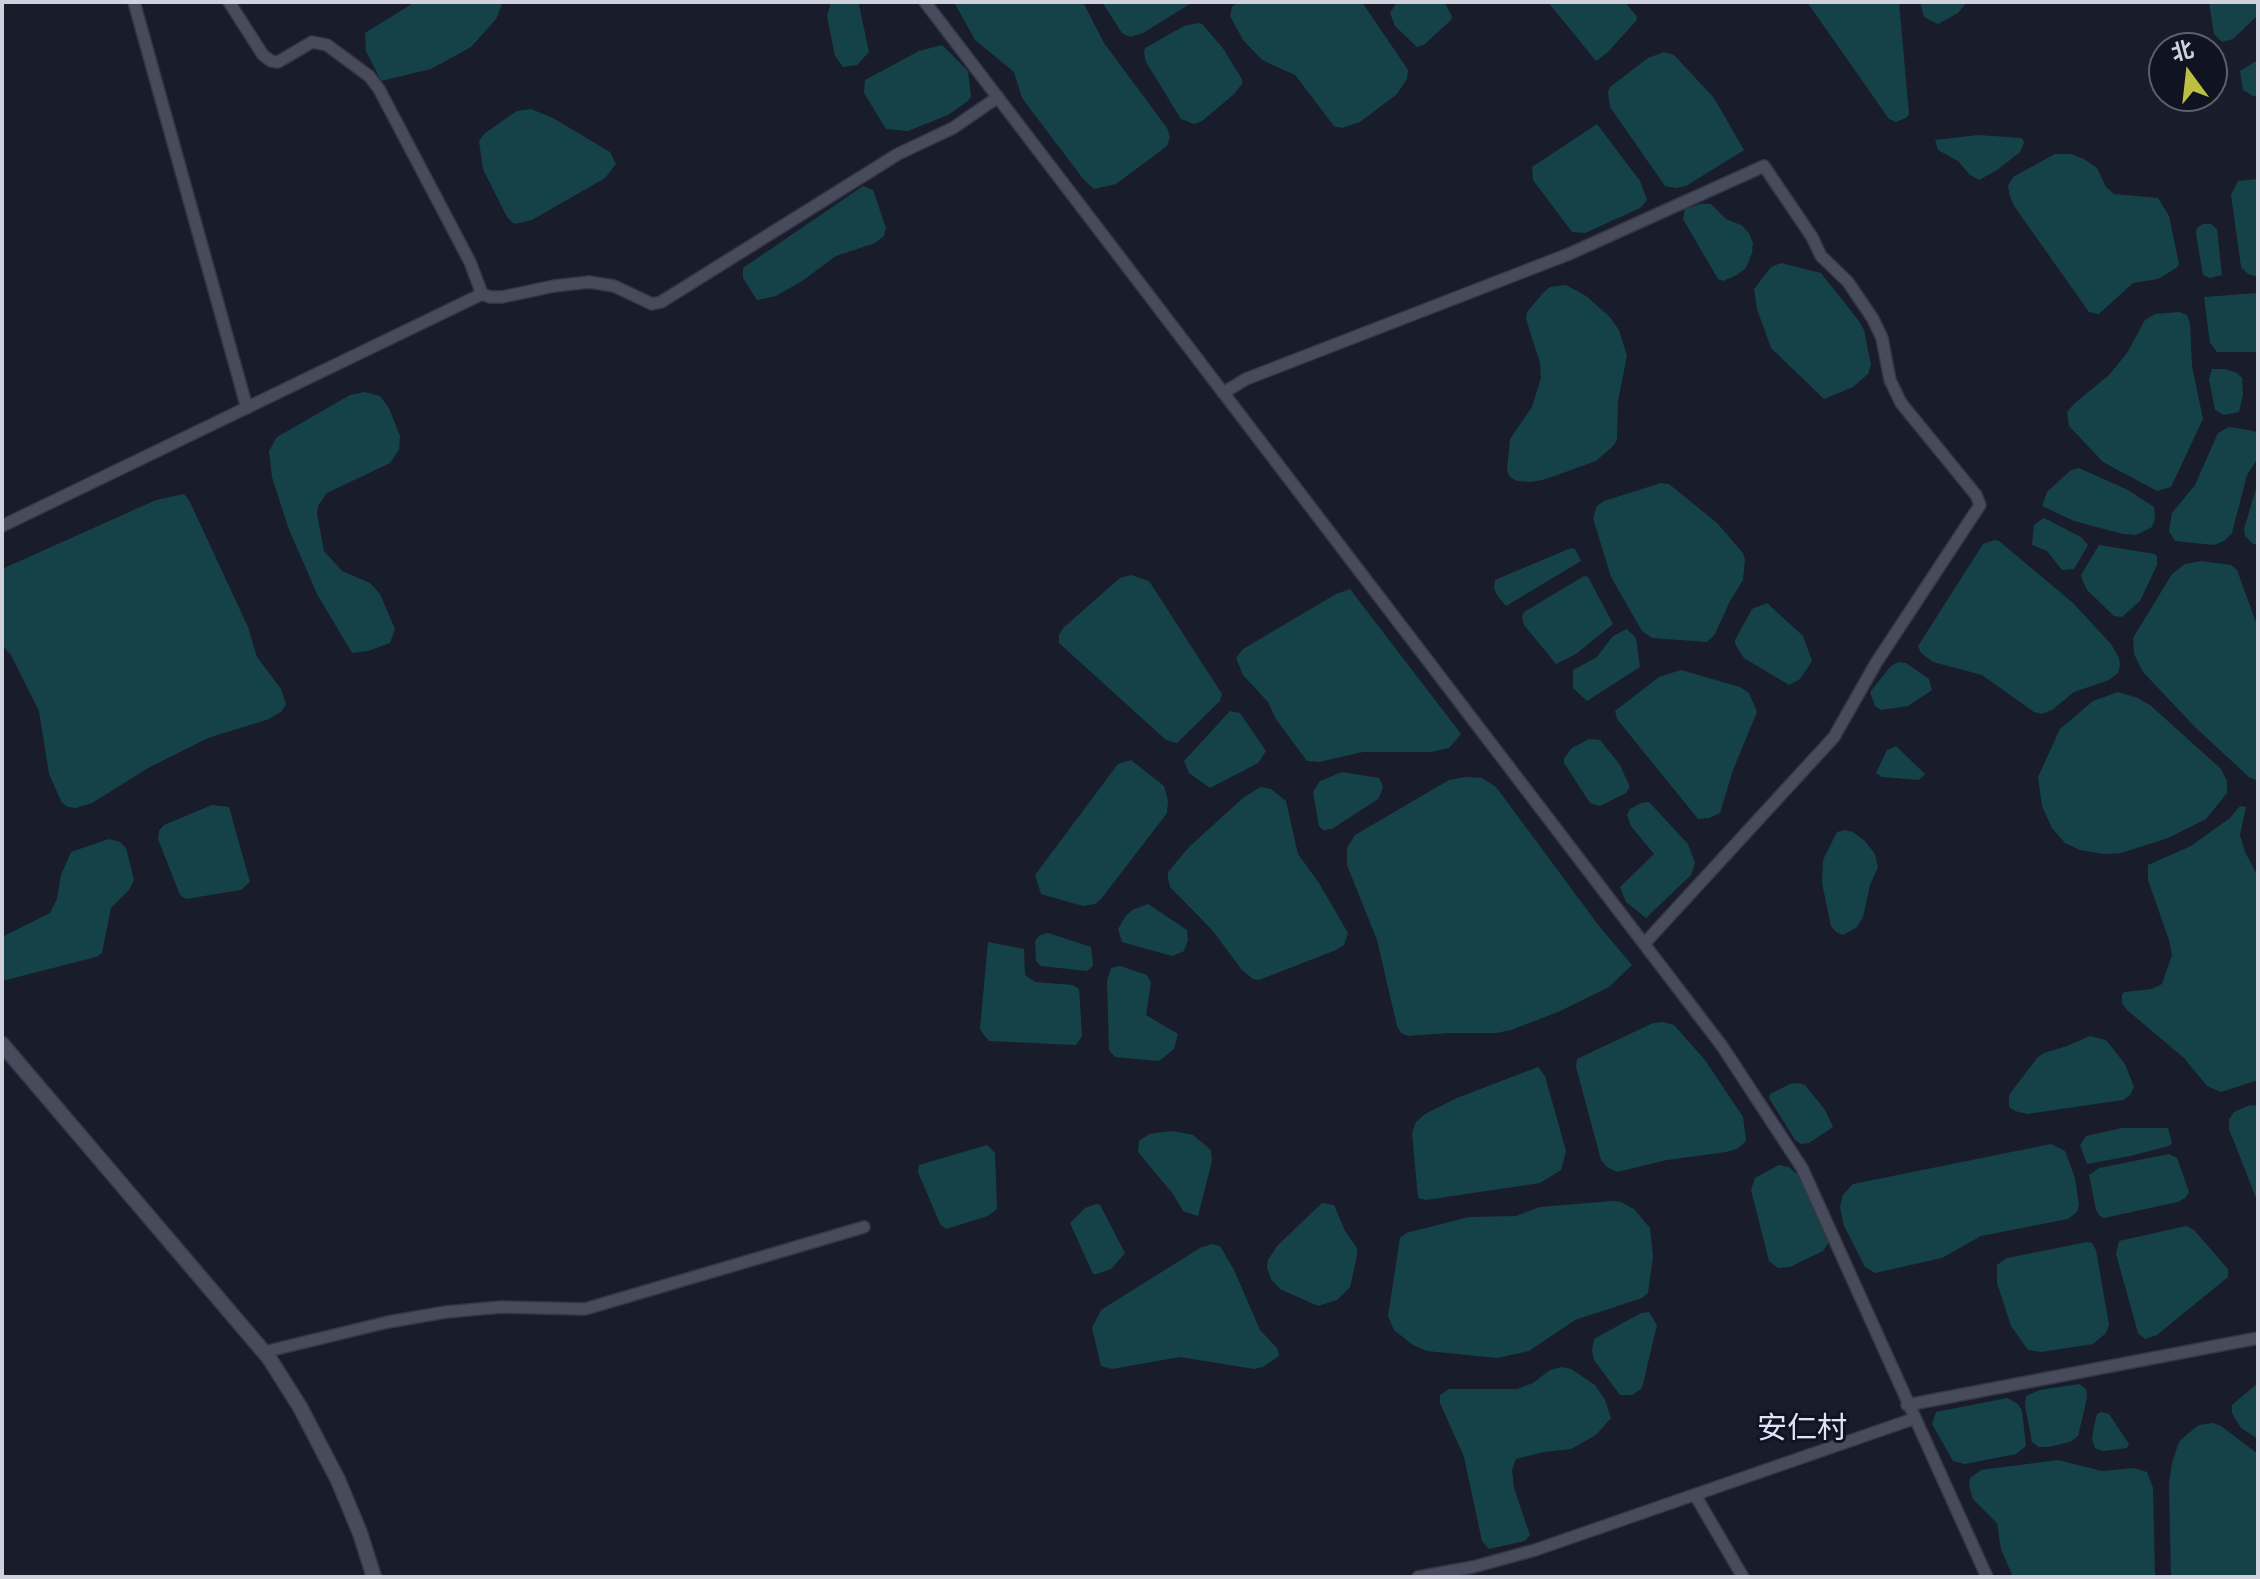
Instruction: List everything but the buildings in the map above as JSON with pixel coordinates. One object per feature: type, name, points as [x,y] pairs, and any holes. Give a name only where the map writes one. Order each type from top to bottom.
[{"type":"street","points":[[134,2],[247,408]]},
{"type":"street","points":[[229,2],[263,55],[271,61],[278,62],[312,42],[327,45],[369,76],[379,89],[470,262],[482,294]]},
{"type":"street","points":[[925,2],[1722,1046],[1802,1168],[1987,1577]]},
{"type":"street","points":[[2,526],[482,294],[502,297],[589,282],[614,286],[652,304],[661,302],[898,154],[953,128],[998,97]]},
{"type":"street","points":[[1223,393],[1246,379],[1569,254],[1764,166],[1812,237],[1821,256],[1848,282],[1873,319],[1882,338],[1890,380],[1901,403],[1976,495],[1980,505],[1876,663],[1834,737],[1644,944]]},
{"type":"street","points":[[2,1044],[264,1352],[300,1407],[326,1455],[350,1506],[374,1577]]},
{"type":"street","points":[[264,1352],[388,1322],[446,1312],[501,1307],[585,1309],[864,1227]]},
{"type":"street","points":[[1907,1405],[2258,1338]]},
{"type":"street","points":[[1418,1577],[1473,1567],[1535,1550],[1913,1419]]},
{"type":"street","points":[[1695,1495],[1743,1577]]},
{"type":"shaded area","points":[[415,2],[503,2],[496,19],[471,47],[431,69],[381,81],[366,51],[365,33]]},
{"type":"shaded area","points":[[831,2],[857,2],[859,5],[869,52],[857,65],[843,67],[835,56],[827,16]]},
{"type":"shaded area","points":[[954,2],[1083,2],[1104,43],[1167,128],[1170,137],[1167,146],[1116,184],[1094,189],[1022,98],[1014,72],[975,40]]},
{"type":"shaded area","points":[[1102,2],[1193,2],[1143,33],[1130,37],[1122,33]]},
{"type":"shaded area","points":[[1238,2],[1362,2],[1408,70],[1407,79],[1397,94],[1360,122],[1342,128],[1334,126],[1295,75],[1262,60],[1243,40],[1230,16],[1232,7]]},
{"type":"shaded area","points":[[1397,2],[1444,2],[1451,20],[1425,44],[1417,47],[1395,26],[1390,13]]},
{"type":"shaded area","points":[[1548,2],[1625,2],[1637,17],[1607,53],[1596,61]]},
{"type":"shaded area","points":[[1807,2],[1899,2],[1909,114],[1906,118],[1896,122],[1889,119]]},
{"type":"shaded area","points":[[1920,2],[1967,2],[1958,13],[1938,24],[1924,17]]},
{"type":"shaded area","points":[[2209,2],[2258,2],[2258,15],[2233,39],[2228,40],[2228,32],[2214,32]]},
{"type":"shaded area","points":[[1198,23],[1222,47],[1242,84],[1202,121],[1194,124],[1181,119],[1146,62],[1144,53],[1145,48],[1184,26]]},
{"type":"shaded area","points":[[942,45],[968,71],[971,97],[948,115],[908,131],[886,129],[864,93],[865,80],[919,51]]},
{"type":"shaded area","points":[[1664,52],[1674,55],[1714,98],[1744,150],[1686,186],[1676,188],[1665,186],[1610,107],[1608,92],[1610,87],[1648,58]]},
{"type":"shaded area","points":[[2258,60],[2258,96],[2253,96],[2243,90],[2240,71]]},
{"type":"shaded area","points":[[531,109],[553,118],[610,152],[616,164],[605,178],[532,220],[514,224],[507,217],[483,169],[479,141],[485,133],[517,111]]},
{"type":"shaded area","points":[[1597,124],[1640,181],[1647,200],[1640,208],[1585,233],[1572,232],[1533,180],[1532,167]]},
{"type":"shaded area","points":[[1978,135],[2022,138],[2024,143],[2020,152],[1979,180],[1958,161],[1938,150],[1935,140]]},
{"type":"shaded area","points":[[2055,154],[2071,154],[2084,159],[2097,168],[2106,187],[2114,194],[2158,198],[2169,216],[2179,264],[2176,268],[2158,279],[2133,283],[2099,314],[2089,312],[2010,196],[2008,186],[2013,177]]},
{"type":"shaded area","points":[[2258,179],[2258,277],[2248,274],[2241,267],[2231,195],[2238,181]]},
{"type":"shaded area","points":[[863,186],[873,190],[886,228],[884,236],[875,243],[836,256],[776,296],[757,300],[743,278],[743,268]]},
{"type":"shaded area","points":[[1711,204],[1726,219],[1741,225],[1753,243],[1746,268],[1723,281],[1718,279],[1683,219],[1685,209]]},
{"type":"shaded area","points":[[2211,224],[2217,229],[2222,275],[2210,278],[2203,275],[2196,234],[2197,228]]},
{"type":"shaded area","points":[[1781,263],[1821,273],[1859,321],[1864,330],[1871,365],[1868,374],[1853,387],[1824,399],[1771,348],[1757,309],[1754,289],[1771,267]]},
{"type":"shaded area","points":[[1566,285],[1586,296],[1609,316],[1619,330],[1627,356],[1618,401],[1617,440],[1596,461],[1546,479],[1517,481],[1507,471],[1510,439],[1532,407],[1541,378],[1540,363],[1526,319],[1527,312],[1550,287]]},
{"type":"shaded area","points":[[2258,293],[2258,352],[2217,352],[2210,343],[2204,297]]},
{"type":"shaded area","points":[[2179,312],[2187,315],[2190,324],[2192,366],[2203,419],[2171,487],[2157,491],[2103,462],[2069,426],[2067,412],[2109,375],[2127,353],[2145,320],[2155,314]]},
{"type":"shaded area","points":[[2212,369],[2225,369],[2242,378],[2243,394],[2239,412],[2224,415],[2215,410],[2209,379]]},
{"type":"shaded area","points":[[365,392],[380,396],[389,408],[400,436],[399,450],[390,463],[327,493],[318,506],[317,514],[324,551],[342,571],[370,583],[380,594],[395,629],[390,643],[352,653],[317,594],[288,527],[272,477],[269,451],[277,437],[350,395]]},
{"type":"shaded area","points":[[2229,427],[2254,431],[2258,435],[2258,458],[2247,475],[2232,533],[2214,545],[2175,541],[2169,531],[2172,513],[2195,485],[2218,433]]},
{"type":"shaded area","points":[[2079,468],[2128,490],[2154,507],[2152,527],[2136,535],[2123,534],[2074,521],[2042,506],[2047,492],[2071,470]]},
{"type":"shaded area","points":[[2258,482],[2258,544],[2253,544],[2245,536],[2244,529]]},
{"type":"shaded area","points":[[1661,483],[1669,484],[1717,523],[1743,553],[1743,580],[1715,634],[1707,642],[1652,638],[1642,631],[1611,577],[1593,518],[1597,506],[1604,501]]},
{"type":"shaded area","points":[[184,494],[248,627],[257,657],[281,689],[286,704],[282,711],[269,719],[208,738],[150,767],[92,803],[68,807],[62,803],[49,774],[39,711],[11,655],[2,645],[2,569],[156,500]]},
{"type":"shaded area","points":[[2044,518],[2081,537],[2088,545],[2074,569],[2062,570],[2047,551],[2032,545],[2034,525]]},
{"type":"shaded area","points":[[1995,540],[2073,603],[2111,644],[2119,658],[2118,673],[2109,680],[2074,692],[2042,714],[2034,712],[1982,675],[1933,662],[1921,653],[1918,646],[1983,544]]},
{"type":"shaded area","points":[[2099,545],[2155,554],[2157,557],[2157,565],[2140,601],[2122,617],[2114,616],[2087,590],[2082,579],[2081,575]]},
{"type":"shaded area","points":[[1575,549],[1581,561],[1506,606],[1497,595],[1495,580]]},
{"type":"shaded area","points":[[2201,561],[2231,565],[2237,570],[2258,628],[2258,781],[2249,777],[2196,728],[2143,672],[2134,654],[2133,638],[2172,574],[2185,564]]},
{"type":"shaded area","points":[[1131,575],[1149,581],[1222,694],[1220,701],[1177,743],[1166,740],[1059,643],[1063,628],[1120,578]]},
{"type":"shaded area","points":[[1584,576],[1588,577],[1613,624],[1576,654],[1556,664],[1524,625],[1522,617],[1524,612]]},
{"type":"shaded area","points":[[1350,589],[1461,734],[1449,748],[1431,752],[1363,752],[1319,762],[1307,761],[1276,719],[1268,702],[1243,675],[1236,658],[1243,649],[1336,594]]},
{"type":"shaded area","points":[[1767,603],[1803,636],[1812,661],[1800,679],[1789,685],[1744,658],[1735,644],[1752,609]]},
{"type":"shaded area","points":[[1627,629],[1636,638],[1640,667],[1587,701],[1573,688],[1573,670],[1597,657],[1613,636]]},
{"type":"shaded area","points":[[1898,662],[1906,663],[1929,679],[1932,690],[1908,706],[1881,710],[1875,706],[1870,692]]},
{"type":"shaded area","points":[[1681,670],[1740,687],[1749,693],[1757,712],[1733,770],[1720,813],[1709,818],[1698,819],[1617,719],[1615,711],[1659,677]]},
{"type":"shaded area","points":[[2118,692],[2150,705],[2221,769],[2227,781],[2227,793],[2206,819],[2168,838],[2121,853],[2104,854],[2080,850],[2065,843],[2052,828],[2042,806],[2038,777],[2060,729],[2093,701]]},
{"type":"shaded area","points":[[1230,711],[1240,713],[1266,751],[1258,763],[1210,788],[1189,773],[1184,761]]},
{"type":"shaded area","points":[[1589,739],[1600,740],[1620,765],[1630,787],[1626,793],[1600,806],[1590,803],[1564,763],[1572,748]]},
{"type":"shaded area","points":[[1896,746],[1925,774],[1919,780],[1882,777],[1876,773],[1887,750]]},
{"type":"shaded area","points":[[1131,760],[1164,786],[1167,813],[1095,904],[1083,906],[1041,894],[1035,875],[1118,764]]},
{"type":"shaded area","points":[[1342,772],[1379,778],[1383,787],[1378,799],[1332,829],[1323,830],[1319,826],[1313,792],[1320,781]]},
{"type":"shaded area","points":[[1482,778],[1496,787],[1599,926],[1632,965],[1609,987],[1558,1012],[1511,1030],[1408,1036],[1401,1033],[1397,1026],[1377,940],[1347,865],[1347,848],[1355,835],[1449,780]]},
{"type":"shaded area","points":[[1261,787],[1271,789],[1286,801],[1298,854],[1348,933],[1344,945],[1336,950],[1259,980],[1241,969],[1213,931],[1170,887],[1168,872],[1189,847],[1244,797]]},
{"type":"shaded area","points":[[1649,802],[1688,844],[1695,863],[1691,875],[1646,918],[1626,902],[1620,887],[1654,854],[1631,826],[1627,815],[1630,809]]},
{"type":"shaded area","points":[[212,805],[229,807],[250,882],[241,890],[186,899],[180,895],[158,839],[159,831],[164,825]]},
{"type":"shaded area","points":[[2240,806],[2246,807],[2240,835],[2258,877],[2258,1080],[2221,1092],[2207,1086],[2184,1058],[2127,1010],[2122,1003],[2122,995],[2162,984],[2172,955],[2148,880],[2148,865],[2191,846],[2230,818]]},
{"type":"shaded area","points":[[1845,830],[1865,841],[1875,854],[1878,867],[1870,885],[1863,917],[1857,927],[1843,935],[1831,926],[1822,883],[1823,860],[1837,832]]},
{"type":"shaded area","points":[[109,839],[120,842],[126,848],[134,880],[129,890],[111,908],[102,953],[2,981],[2,937],[50,913],[71,852]]},
{"type":"shaded area","points":[[1148,904],[1187,930],[1188,940],[1184,951],[1172,956],[1122,942],[1118,929],[1125,917],[1132,910]]},
{"type":"shaded area","points":[[1048,933],[1091,947],[1093,966],[1087,971],[1041,966],[1036,961],[1035,941],[1040,935]]},
{"type":"shaded area","points":[[988,942],[1024,949],[1025,975],[1035,982],[1073,985],[1079,989],[1082,1036],[1076,1045],[989,1041],[980,1029]]},
{"type":"shaded area","points":[[1120,966],[1147,975],[1151,983],[1146,1015],[1178,1034],[1174,1049],[1159,1061],[1115,1057],[1109,1050],[1107,981],[1111,968]]},
{"type":"shaded area","points":[[1653,1023],[1674,1025],[1705,1060],[1743,1117],[1746,1141],[1737,1149],[1726,1152],[1667,1160],[1617,1172],[1601,1160],[1576,1067],[1577,1059]]},
{"type":"shaded area","points":[[2090,1036],[2106,1040],[2125,1064],[2134,1087],[2130,1095],[2123,1100],[2027,1114],[2009,1107],[2009,1095],[2037,1058]]},
{"type":"shaded area","points":[[1538,1067],[1545,1076],[1566,1151],[1561,1170],[1540,1183],[1426,1200],[1418,1198],[1412,1133],[1416,1122],[1457,1098]]},
{"type":"shaded area","points":[[1798,1083],[1805,1085],[1825,1110],[1833,1127],[1809,1143],[1801,1144],[1795,1140],[1769,1098],[1770,1094]]},
{"type":"shaded area","points":[[2250,1105],[2258,1106],[2258,1203],[2229,1129],[2229,1119],[2234,1112]]},
{"type":"shaded area","points":[[2122,1128],[2168,1128],[2172,1143],[2130,1156],[2087,1164],[2080,1145],[2086,1136]]},
{"type":"shaded area","points":[[1173,1131],[1193,1135],[1211,1150],[1212,1161],[1198,1216],[1183,1211],[1138,1152],[1139,1141],[1149,1134]]},
{"type":"shaded area","points":[[2051,1144],[2065,1151],[2075,1178],[2079,1205],[2077,1212],[2068,1219],[1981,1236],[1942,1258],[1875,1273],[1865,1267],[1844,1226],[1840,1207],[1843,1195],[1853,1184]]},
{"type":"shaded area","points":[[987,1145],[995,1153],[997,1209],[988,1216],[946,1229],[940,1224],[918,1172],[919,1165]]},
{"type":"shaded area","points":[[2169,1154],[2177,1158],[2189,1192],[2185,1198],[2104,1218],[2100,1216],[2089,1175],[2099,1168]]},
{"type":"shaded area","points":[[1779,1165],[1789,1167],[1798,1175],[1829,1242],[1823,1251],[1790,1267],[1778,1268],[1769,1261],[1751,1190],[1755,1178]]},
{"type":"shaded area","points":[[1613,1201],[1634,1209],[1650,1228],[1653,1257],[1648,1293],[1642,1298],[1575,1320],[1529,1351],[1497,1358],[1427,1351],[1413,1345],[1394,1330],[1388,1316],[1400,1238],[1406,1233],[1469,1217],[1516,1216],[1540,1207]]},
{"type":"shaded area","points":[[1322,1203],[1334,1205],[1345,1231],[1357,1248],[1357,1256],[1350,1287],[1337,1300],[1318,1306],[1280,1289],[1271,1279],[1267,1267],[1277,1246]]},
{"type":"shaded area","points":[[1100,1205],[1125,1253],[1111,1269],[1093,1274],[1070,1223],[1085,1208]]},
{"type":"shaded area","points":[[2186,1226],[2194,1230],[2228,1269],[2228,1277],[2157,1335],[2145,1339],[2138,1333],[2116,1254],[2119,1241]]},
{"type":"shaded area","points":[[2092,1243],[2096,1250],[2109,1325],[2106,1333],[2093,1344],[2041,1352],[2028,1350],[2011,1326],[1997,1283],[1997,1265],[2007,1258]]},
{"type":"shaded area","points":[[1212,1244],[1220,1246],[1260,1330],[1277,1348],[1279,1356],[1254,1369],[1180,1357],[1112,1369],[1101,1366],[1092,1328],[1101,1310],[1200,1248]]},
{"type":"shaded area","points":[[1649,1312],[1657,1325],[1642,1388],[1632,1395],[1620,1395],[1594,1360],[1594,1339],[1641,1313]]},
{"type":"shaded area","points":[[1562,1367],[1571,1369],[1595,1385],[1605,1400],[1611,1418],[1596,1435],[1571,1449],[1516,1459],[1512,1470],[1514,1488],[1530,1535],[1525,1541],[1489,1549],[1482,1541],[1464,1457],[1440,1403],[1440,1395],[1449,1389],[1517,1389],[1533,1383],[1550,1370]]},
{"type":"shaded area","points":[[2258,1383],[2258,1439],[2241,1428],[2232,1413],[2232,1405]]},
{"type":"shaded area","points":[[2079,1384],[2086,1389],[2087,1398],[2078,1436],[2070,1442],[2048,1447],[2039,1447],[2032,1442],[2026,1396],[2040,1390]]},
{"type":"shaded area","points":[[2007,1398],[2018,1404],[2022,1411],[2026,1446],[2016,1454],[1965,1464],[1953,1461],[1932,1424],[1936,1412]]},
{"type":"shaded area","points":[[2097,1414],[2109,1414],[2129,1444],[2127,1448],[2103,1451],[2095,1448],[2092,1439],[2094,1426]]},
{"type":"shaded area","points":[[2213,1423],[2258,1454],[2258,1577],[2171,1577],[2169,1484],[2172,1463],[2179,1442],[2185,1436],[2199,1425]]},
{"type":"shaded area","points":[[2058,1460],[2102,1471],[2134,1468],[2147,1472],[2153,1488],[2155,1577],[2013,1577],[2001,1549],[1997,1523],[1973,1499],[1970,1478],[1981,1470]]},
{"type":"district","name":"安仁村","points":[[1802,1429]]}]
